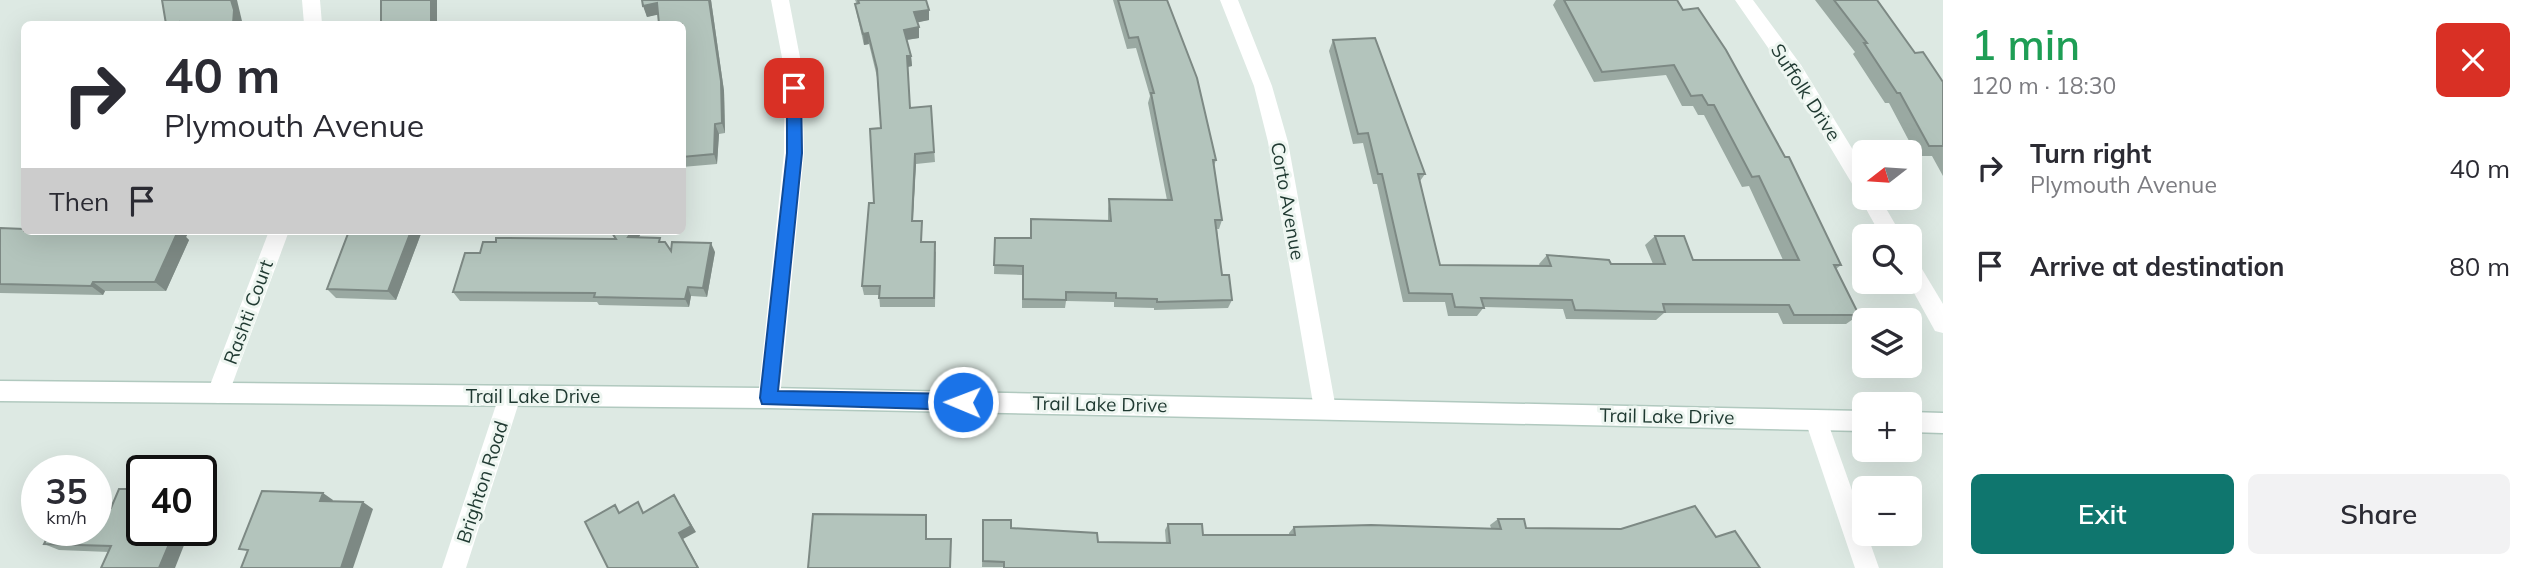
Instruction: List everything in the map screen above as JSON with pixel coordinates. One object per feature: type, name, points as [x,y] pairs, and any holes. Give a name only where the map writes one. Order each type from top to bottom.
[{"type":"street","points":[[311,0],[313,21]]},
{"type":"street","points":[[768,398],[794,153],[793,68],[780,0]]},
{"type":"street","name":"Corto Avenue","points":[[1229,0],[1263,86],[1278,142],[1325,408]]},
{"type":"street","name":"Suffolk Drive","points":[[1744,0],[1794,70],[1852,166]]},
{"type":"street","name":"Rashti Court","points":[[218,393],[277,235]]},
{"type":"street","points":[[1922,288],[1943,324]]},
{"type":"street","name":"Trail Lake Drive","points":[[0,391],[768,398],[1852,421]]},
{"type":"street","name":"Brighton Road","points":[[454,568],[510,396]]},
{"type":"street","points":[[1816,420],[1867,568]]},
{"type":"street","points":[[1922,422],[1943,423]]},
{"type":"building","points":[[162,0],[231,0],[234,10],[233,21],[166,21]]},
{"type":"building","points":[[381,0],[431,0],[431,21],[381,21]]},
{"type":"building","points":[[642,0],[709,0],[721,81],[722,123],[715,124],[714,154],[686,157],[686,21],[659,21],[657,3],[643,6]]},
{"type":"building","points":[[858,0],[926,0],[929,10],[914,12],[919,27],[904,30],[911,56],[907,56],[910,108],[931,106],[934,152],[915,154],[912,221],[922,221],[921,242],[935,242],[934,298],[879,298],[880,286],[862,286],[869,203],[874,203],[870,129],[881,128],[877,69],[868,33],[863,34],[855,4],[859,3]]},
{"type":"building","points":[[1118,0],[1167,0],[1197,78],[1216,160],[1213,160],[1222,220],[1215,220],[1222,275],[1229,275],[1232,300],[1157,302],[1157,299],[1116,298],[1116,293],[1066,292],[1066,300],[1023,299],[1023,266],[994,265],[995,238],[1031,238],[1031,219],[1111,221],[1109,199],[1172,200],[1151,93],[1154,93],[1138,37],[1129,38]]},
{"type":"building","points":[[1564,0],[1677,0],[1683,10],[1698,8],[1726,50],[1785,157],[1789,157],[1841,265],[1834,265],[1856,308],[1852,308],[1852,315],[1794,315],[1789,305],[1663,304],[1665,312],[1575,310],[1572,300],[1481,298],[1484,308],[1455,307],[1452,294],[1409,293],[1382,174],[1378,174],[1368,133],[1358,134],[1333,40],[1375,38],[1425,174],[1418,174],[1440,265],[1551,266],[1547,255],[1609,260],[1611,264],[1665,264],[1655,236],[1684,236],[1693,260],[1799,260],[1759,176],[1752,177],[1714,105],[1708,105],[1702,95],[1691,96],[1674,65],[1602,72]]},
{"type":"building","points":[[1834,0],[1877,0],[1915,53],[1923,52],[1943,82],[1943,146],[1929,146],[1900,93],[1897,93],[1864,43],[1867,43]]},
{"type":"building","points":[[0,228],[21,229],[21,235],[176,235],[155,282],[93,282],[91,286],[0,284]]},
{"type":"building","points":[[347,235],[409,235],[388,291],[327,289]]},
{"type":"building","points":[[614,235],[660,238],[659,242],[665,242],[671,251],[672,242],[711,243],[703,288],[688,287],[685,299],[594,297],[595,293],[453,292],[465,253],[480,253],[483,242],[496,242],[496,238],[616,239]]},
{"type":"building","points":[[119,489],[126,489],[126,546],[168,546],[159,568],[101,568],[112,546],[112,506]]},
{"type":"building","points":[[262,491],[323,493],[320,501],[363,502],[341,568],[241,568],[248,550],[239,549]]},
{"type":"building","points":[[674,495],[691,526],[679,533],[698,568],[608,568],[585,522],[615,505],[619,513],[638,502],[643,513]]},
{"type":"building","points":[[1695,506],[1716,537],[1735,531],[1760,568],[1004,568],[1004,562],[983,561],[983,520],[1011,520],[1011,528],[1097,533],[1098,542],[1170,543],[1168,524],[1202,524],[1203,535],[1295,535],[1294,527],[1371,525],[1501,529],[1498,519],[1524,519],[1526,528],[1621,529]]},
{"type":"building","points":[[813,514],[926,515],[926,539],[951,539],[950,568],[808,568]]},
{"type":"route","points":[[794,88],[794,153],[768,398],[963,402]]}]
